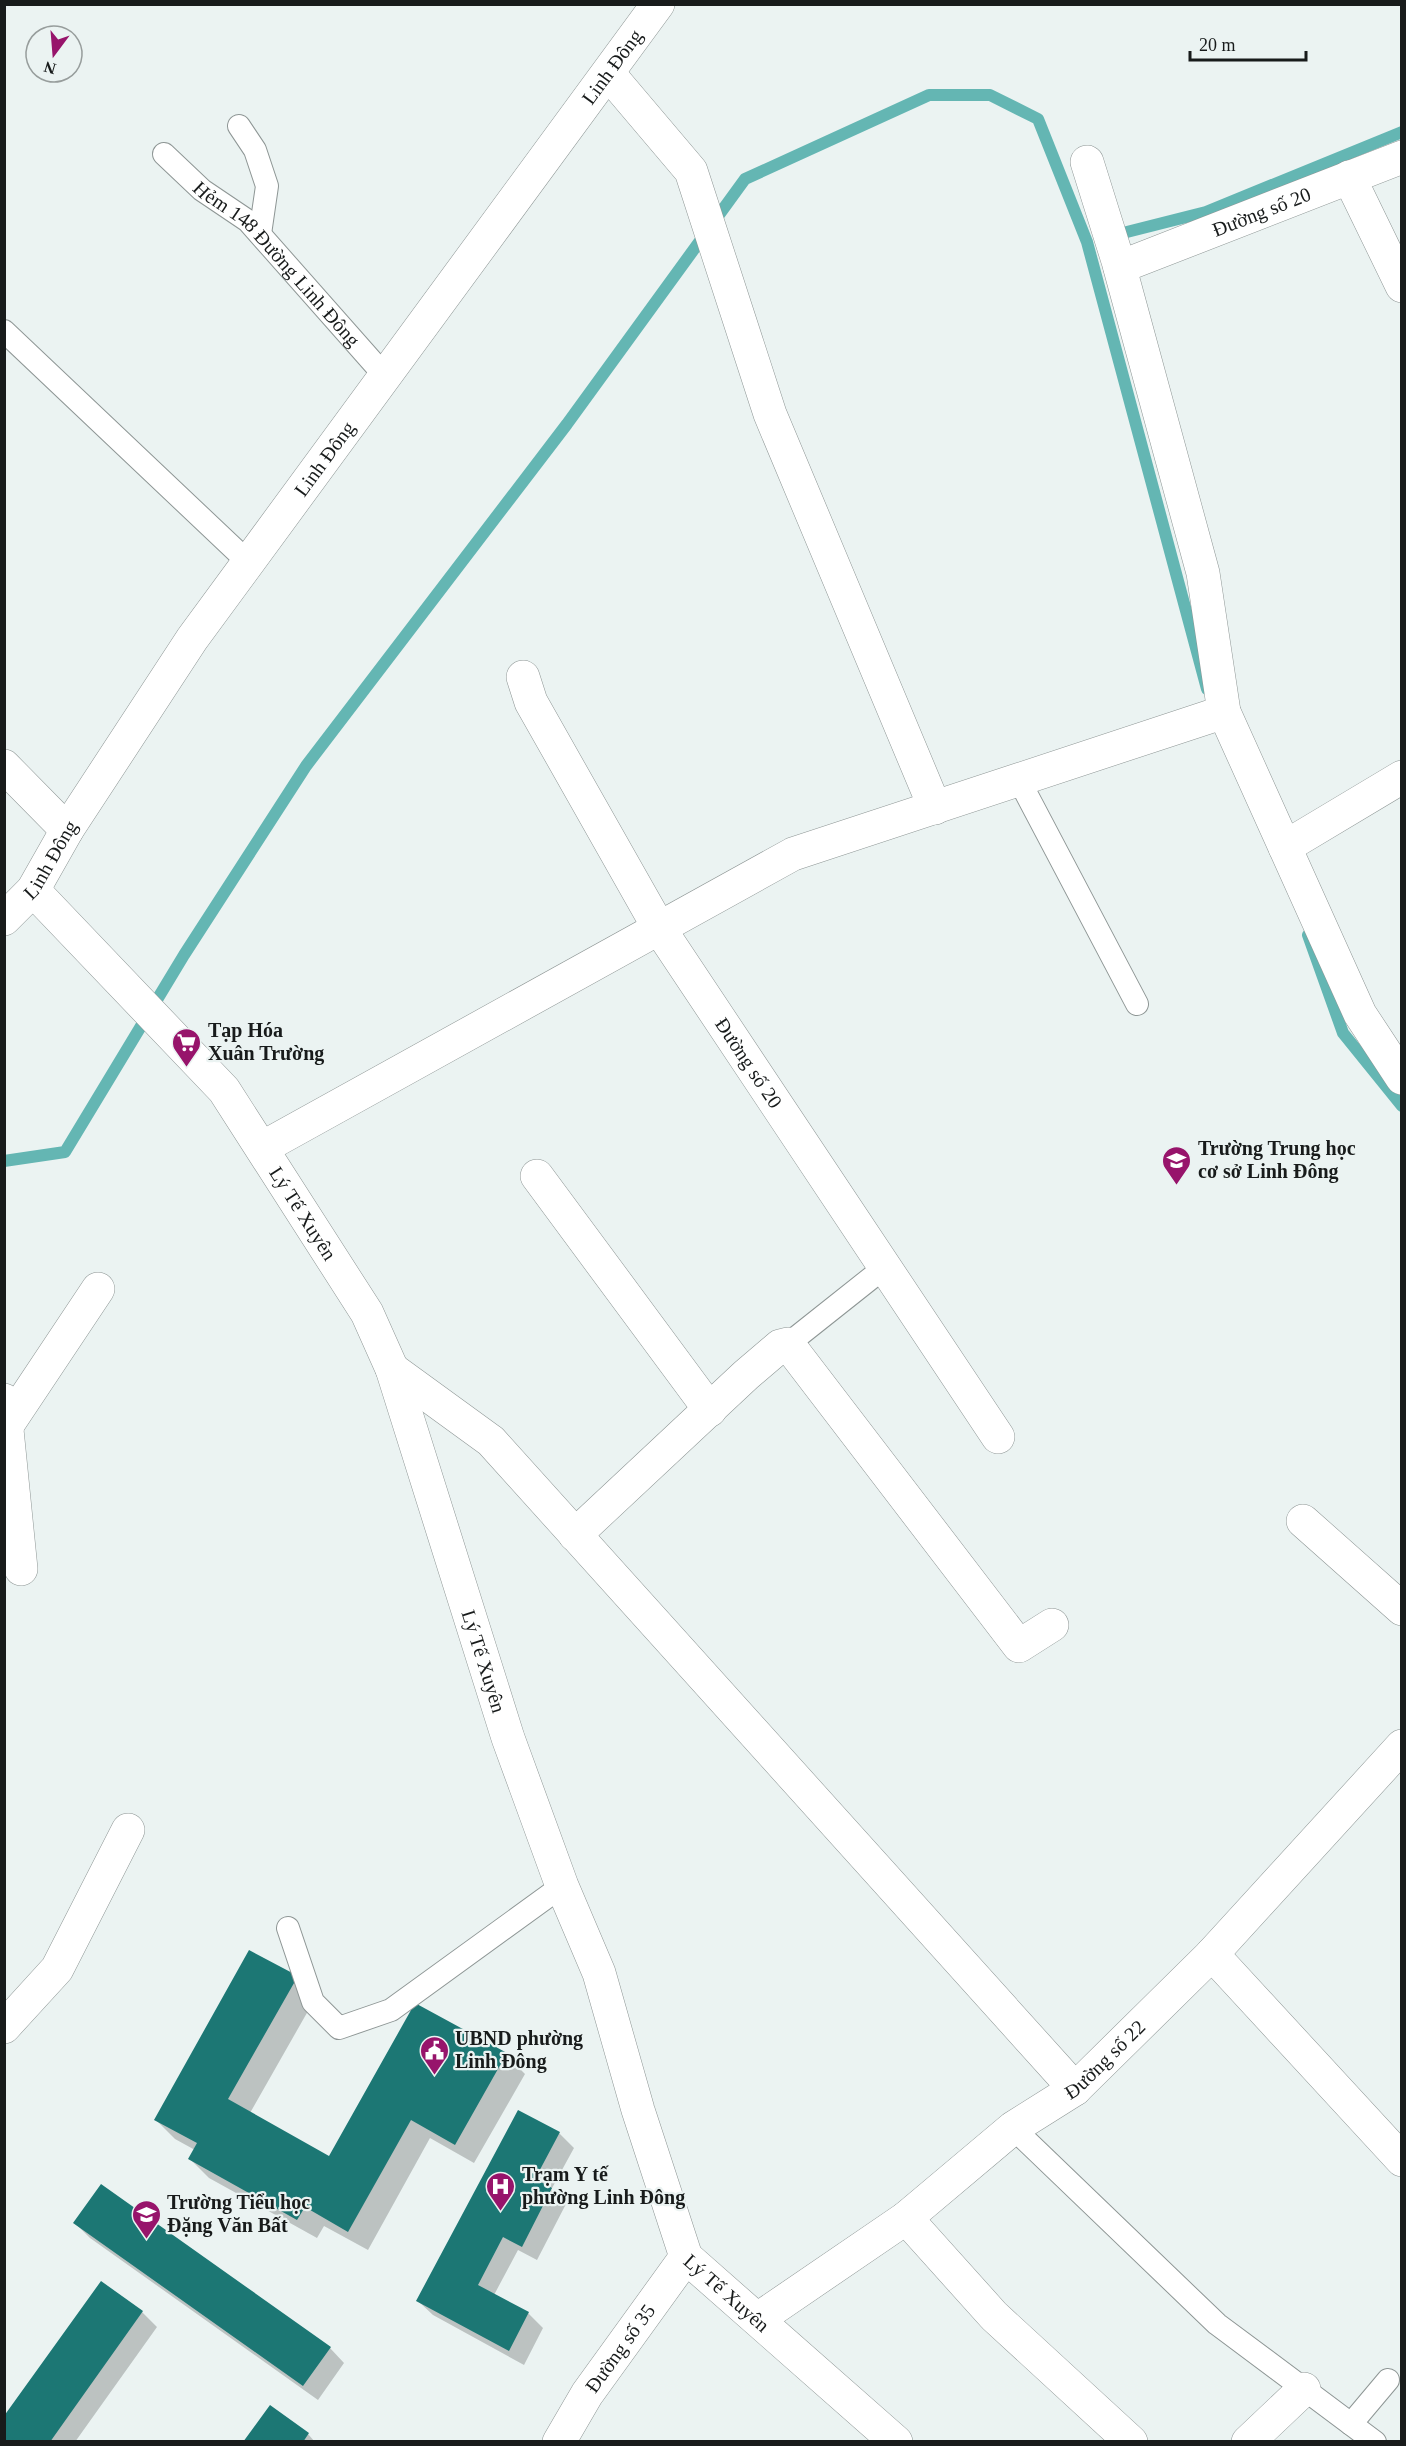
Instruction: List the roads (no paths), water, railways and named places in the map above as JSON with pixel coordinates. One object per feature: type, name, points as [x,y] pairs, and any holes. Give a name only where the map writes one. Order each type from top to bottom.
[{"type":"street","name":"Linh Đông","points":[[4,919],[33,890],[68,830],[192,639],[658,4]]},
{"type":"street","points":[[608,73],[691,171],[770,414],[935,808]]},
{"type":"street","name":"Đường số 20","points":[[1119,264],[1401,157]]},
{"type":"street","points":[[1087,162],[1119,264],[1203,573],[1213,715],[1285,848],[1360,1014],[1401,1078]]},
{"type":"street","points":[[1349,177],[1401,285]]},
{"type":"street","name":"Đường số 20","points":[[523,677],[531,702],[659,928],[998,1437]]},
{"type":"street","points":[[262,1148],[793,854],[1213,715]]},
{"type":"street","points":[[4,766],[68,830]]},
{"type":"street","points":[[1285,848],[1401,777]]},
{"type":"street","name":"Lý Tế Xuyên","points":[[33,890],[224,1090],[367,1313],[392,1369],[508,1738],[562,1886],[599,1973],[638,2109],[686,2257],[896,2442]]},
{"type":"street","points":[[537,1176],[710,1410]]},
{"type":"street","points":[[21,1569],[6,1412],[98,1289]]},
{"type":"street","points":[[575,1535],[780,1346],[788,1344],[1019,1647],[1052,1625]]},
{"type":"street","points":[[392,1369],[491,1441],[1075,2089]]},
{"type":"street","points":[[1303,1521],[1401,1609]]},
{"type":"street","name":"Đường số 22","points":[[758,2319],[906,2218],[1012,2127],[1075,2089],[1212,1954],[1399,1754]]},
{"type":"street","points":[[4,2027],[57,1969],[128,1830]]},
{"type":"street","points":[[1212,1954],[1401,2160]]},
{"type":"street","points":[[906,2218],[994,2316],[1131,2442]]},
{"type":"street","name":"Đường số 35","points":[[559,2442],[587,2394],[686,2257]]},
{"type":"street","points":[[1248,2442],[1304,2389]]},
{"type":"lane","points":[[239,126],[255,150],[267,186],[260,234]]},
{"type":"lane","name":"Hẻm 148 Đường Linh Đông","points":[[164,154],[202,190],[248,221],[385,376]]},
{"type":"lane","points":[[4,331],[248,562]]},
{"type":"lane","points":[[1019,780],[1137,1004]]},
{"type":"lane","points":[[788,1344],[885,1267]]},
{"type":"lane","points":[[288,1928],[313,2002],[339,2028],[391,2010],[562,1886]]},
{"type":"lane","points":[[1012,2127],[1217,2324],[1375,2442]]},
{"type":"lane","points":[[1351,2424],[1388,2380]]},
{"type":"waterway","points":[[4,1161],[65,1152],[184,955],[306,766],[567,424],[745,179],[929,95],[990,95],[1038,119],[1087,242],[1207,689]]},
{"type":"waterway","points":[[1111,236],[1206,212],[1402,132]]},
{"type":"waterway","points":[[1308,935],[1343,1033],[1402,1106]]},
{"type":"place","name":"Tạp Hóa Xuân Trường","points":[[187,1068]]},
{"type":"place","name":"Trường Trung học cơ sở Linh Đông","points":[[1177,1186]]},
{"type":"place","name":"UBND phường Linh Đông","points":[[434,2076]]},
{"type":"place","name":"Trạm Y tế phường Linh Đông","points":[[501,2212]]},
{"type":"place","name":"Trường Tiểu học Đặng Văn Bất","points":[[146,2240]]}]
